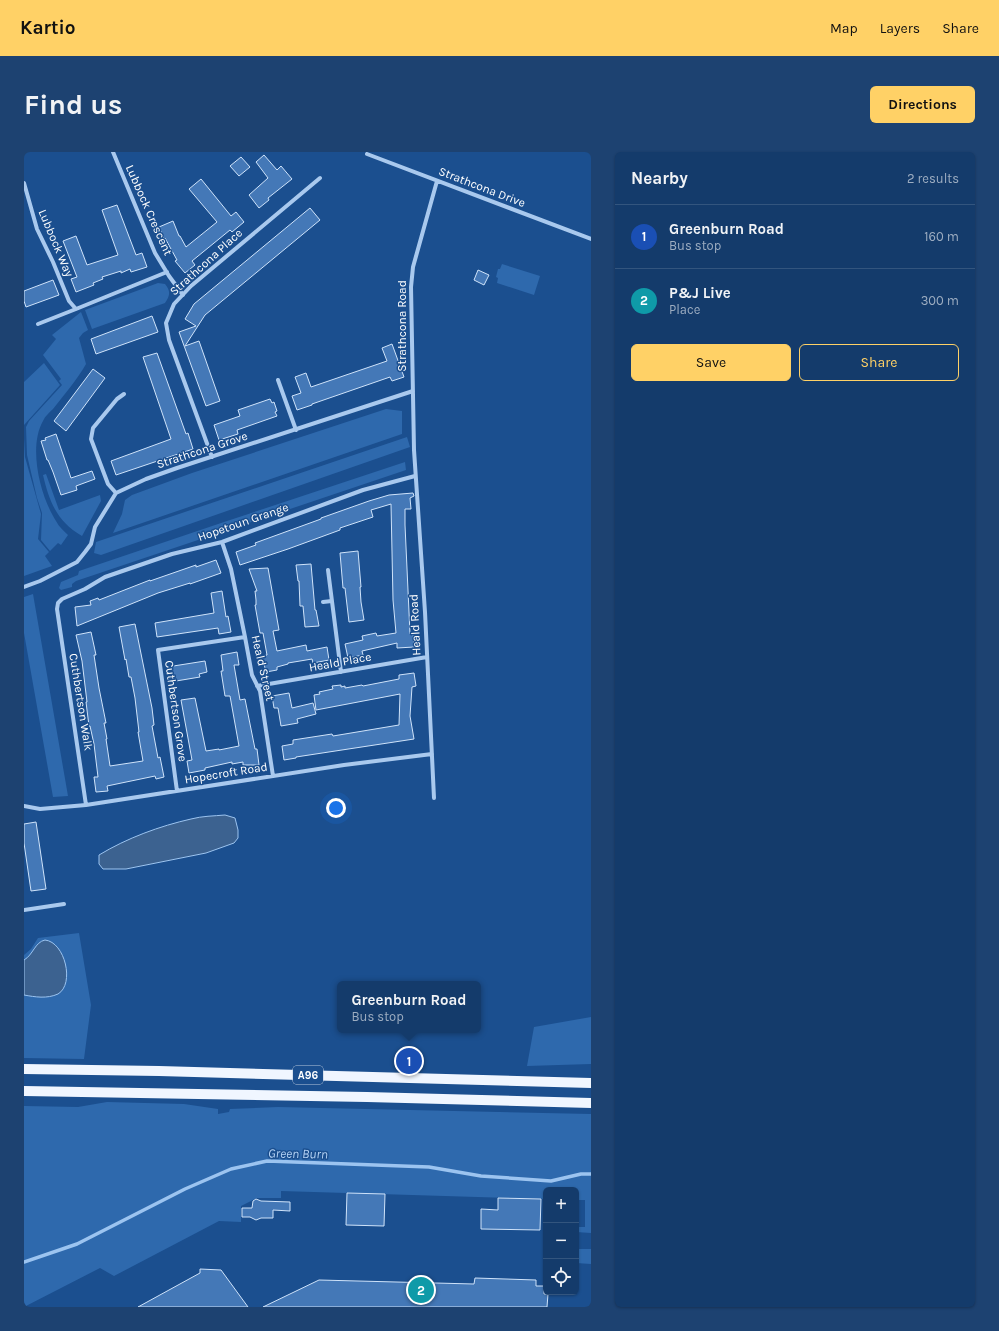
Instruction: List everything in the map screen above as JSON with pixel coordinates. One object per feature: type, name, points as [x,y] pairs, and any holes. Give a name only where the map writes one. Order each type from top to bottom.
[{"type":"main road","name":"A96","points":[[24,1069],[159,1071],[591,1083]]},
{"type":"main road","name":"A96","points":[[24,1091],[367,1097],[591,1103]]},
{"type":"street","name":"Lubbock Crescent","points":[[112,152],[155,253],[183,294]]},
{"type":"street","name":"Strathcona Drive","points":[[367,154],[591,240]]},
{"type":"street","name":"Strathcona Place","points":[[212,457],[171,344],[166,323],[174,304],[191,286],[320,178]]},
{"type":"street","name":"Strathcona Road","points":[[414,450],[411,277],[436,181]]},
{"type":"street","name":"Lubbock Way","points":[[24,183],[37,229],[59,275],[69,301],[76,309]]},
{"type":"street","points":[[38,324],[167,272]]},
{"type":"street","points":[[278,380],[296,430]]},
{"type":"street","name":"Strathcona Grove","points":[[116,493],[146,479],[413,391]]},
{"type":"street","points":[[24,587],[40,581],[73,564],[91,544],[95,527],[116,493],[108,484],[91,439],[93,428],[117,399],[124,394]]},
{"type":"street","name":"Heald Road","points":[[414,450],[425,612],[434,798]]},
{"type":"street","name":"Hopetoun Grange","points":[[58,603],[62,599],[105,577],[172,554],[222,542],[363,490],[415,476]]},
{"type":"street","name":"Heald Street","points":[[222,542],[231,569],[252,675],[260,691],[273,776]]},
{"type":"street","points":[[328,570],[341,672]]},
{"type":"street","points":[[323,602],[332,601]]},
{"type":"street","name":"Cuthbertson Walk","points":[[58,603],[57,609],[86,805]]},
{"type":"street","name":"Cuthbertson Grove","points":[[177,791],[158,650],[245,636]]},
{"type":"street","name":"Heald Place","points":[[258,686],[427,657]]},
{"type":"street","name":"Hopecroft Road","points":[[24,806],[40,808],[86,805],[344,765],[432,754]]},
{"type":"street","points":[[24,910],[64,904]]},
{"type":"shaded area","points":[[502,264],[540,276],[534,295],[497,283],[498,278],[496,277],[498,269],[500,269]]},
{"type":"shaded area","points":[[158,283],[165,284],[169,291],[169,296],[165,303],[92,329],[85,310]]},
{"type":"shaded area","points":[[81,312],[88,330],[79,338],[86,364],[79,376],[43,421],[36,444],[38,471],[45,498],[57,523],[68,535],[61,545],[58,543],[50,551],[41,540],[42,513],[27,455],[26,427],[29,421],[62,385],[59,381],[61,379],[43,355],[56,339],[52,335]]},
{"type":"shaded area","points":[[44,363],[60,385],[24,425],[24,382]]},
{"type":"shaded area","points":[[386,409],[402,411],[402,434],[113,533],[122,514],[125,500],[132,495],[192,473]]},
{"type":"shaded area","points":[[407,437],[410,447],[101,555],[94,553],[96,542]]},
{"type":"shaded area","points":[[24,438],[25,457],[41,514],[38,539],[49,552],[45,556],[52,566],[24,576]]},
{"type":"shaded area","points":[[405,462],[406,470],[76,581],[72,584],[72,587],[61,590],[59,588],[61,582],[78,575],[79,571]]},
{"type":"shaded area","points":[[46,474],[59,510],[100,495],[101,501],[82,536],[66,524],[55,510],[45,485],[43,475]]},
{"type":"shaded area","points":[[33,594],[68,796],[53,797],[24,633],[24,597]]},
{"type":"shaded area","points":[[225,815],[235,818],[238,838],[234,843],[206,853],[126,869],[103,869],[99,864],[99,855],[144,833],[195,818]]},
{"type":"shaded area","points":[[79,933],[91,1005],[84,1059],[24,1058],[24,955],[31,949],[38,938]]},
{"type":"shaded area","points":[[45,940],[52,942],[62,955],[67,973],[66,982],[63,989],[54,996],[41,997],[24,995],[24,960],[39,943]]},
{"type":"shaded area","points":[[591,1017],[591,1064],[527,1066],[534,1027]]},
{"type":"shaded area","points":[[107,1102],[184,1104],[218,1109],[218,1114],[229,1112],[230,1109],[278,1107],[591,1114],[591,1233],[579,1232],[579,1227],[585,1227],[585,1200],[579,1200],[579,1187],[543,1187],[543,1199],[281,1191],[281,1198],[257,1198],[241,1206],[241,1222],[219,1221],[114,1276],[100,1268],[24,1307],[24,1106],[78,1107]]},
{"type":"shaded area","points":[[579,1249],[591,1249],[591,1264],[579,1263]]},
{"type":"building","points":[[264,155],[277,170],[281,166],[292,179],[268,198],[269,200],[259,208],[249,195],[268,178],[256,162]]},
{"type":"building","points":[[241,157],[250,167],[239,176],[230,166]]},
{"type":"building","points":[[201,179],[231,216],[236,212],[244,222],[232,232],[230,230],[192,261],[195,265],[185,273],[175,261],[177,260],[165,238],[164,239],[159,227],[173,221],[179,236],[186,247],[217,222],[189,189]]},
{"type":"building","points":[[117,205],[136,255],[142,253],[147,267],[131,272],[130,269],[121,273],[121,271],[102,277],[103,279],[93,283],[94,285],[76,292],[71,279],[77,277],[63,241],[76,236],[87,265],[118,255],[102,210]]},
{"type":"building","points":[[310,208],[320,220],[205,315],[185,346],[199,341],[220,401],[206,406],[179,332],[196,326],[185,319],[194,304]]},
{"type":"building","points":[[478,270],[489,275],[484,285],[474,280]]},
{"type":"building","points":[[53,280],[59,295],[26,307],[24,301],[24,291]]},
{"type":"building","points":[[152,316],[158,332],[96,354],[91,339]]},
{"type":"building","points":[[392,344],[404,377],[392,381],[390,377],[297,410],[292,396],[301,393],[295,377],[306,373],[311,387],[387,361],[382,348]]},
{"type":"building","points":[[157,353],[186,434],[188,433],[193,449],[116,475],[111,461],[171,439],[143,357]]},
{"type":"building","points":[[93,369],[105,378],[66,431],[54,421]]},
{"type":"building","points":[[270,399],[272,403],[274,402],[277,416],[237,430],[238,434],[219,440],[214,425],[240,416],[238,410]]},
{"type":"building","points":[[56,434],[71,478],[92,471],[95,479],[76,486],[77,490],[61,495],[41,441],[46,440],[45,438]]},
{"type":"building","points":[[413,493],[414,496],[410,498],[411,509],[405,509],[405,525],[410,634],[413,634],[414,647],[397,648],[397,643],[362,651],[363,655],[348,658],[345,644],[363,640],[362,636],[376,633],[377,636],[396,633],[393,600],[391,504],[371,510],[373,517],[340,528],[340,530],[288,549],[240,565],[236,552],[256,545],[255,543],[369,501],[389,495]]},
{"type":"building","points":[[358,551],[361,602],[364,620],[349,622],[345,588],[343,588],[340,553]]},
{"type":"building","points":[[216,560],[221,573],[158,593],[77,626],[75,607],[91,605],[90,601],[98,598],[99,600],[150,580]]},
{"type":"building","points":[[311,564],[315,610],[319,626],[305,627],[303,606],[300,606],[299,581],[296,565]]},
{"type":"building","points":[[268,568],[279,630],[273,631],[277,651],[306,645],[307,651],[327,647],[329,660],[313,663],[312,659],[288,663],[277,667],[277,670],[266,672],[262,656],[267,655],[263,633],[260,633],[255,605],[255,591],[257,591],[249,569]]},
{"type":"building","points":[[222,591],[226,617],[228,616],[231,632],[219,634],[218,628],[157,637],[155,623],[214,613],[211,593]]},
{"type":"building","points":[[135,624],[152,708],[154,725],[152,726],[158,758],[160,757],[164,777],[156,779],[155,776],[107,786],[108,791],[96,792],[94,777],[98,777],[94,744],[89,726],[82,661],[76,635],[91,632],[96,655],[94,655],[99,688],[106,723],[104,723],[110,766],[143,761],[138,732],[135,698],[131,677],[129,677],[126,659],[125,660],[119,627]]},
{"type":"building","points":[[237,652],[239,665],[234,665],[240,700],[245,699],[255,749],[257,749],[259,765],[243,765],[243,762],[232,764],[232,762],[189,773],[187,761],[192,760],[181,700],[195,698],[206,751],[239,746],[230,696],[225,696],[221,671],[223,671],[221,655]]},
{"type":"building","points":[[205,661],[207,672],[199,674],[200,677],[170,682],[167,667]]},
{"type":"building","points":[[414,673],[416,686],[412,687],[410,716],[414,739],[284,760],[282,746],[293,744],[293,740],[332,734],[333,736],[399,725],[400,694],[316,710],[314,695],[320,694],[319,692],[333,689],[332,686],[341,685],[341,687],[345,686],[345,688],[363,686],[399,679],[399,675]]},
{"type":"building","points":[[289,693],[292,708],[313,703],[316,714],[297,719],[298,723],[281,726],[278,708],[274,708],[272,696]]},
{"type":"building","points":[[36,822],[46,889],[31,891],[24,843],[24,824]]},
{"type":"building","points":[[347,1193],[385,1194],[384,1226],[346,1225]]},
{"type":"building","points":[[498,1198],[541,1199],[540,1230],[481,1229],[481,1209],[498,1210]]},
{"type":"building","points":[[256,1199],[261,1201],[290,1202],[290,1211],[273,1210],[273,1218],[261,1218],[256,1220],[250,1217],[242,1217],[242,1208],[252,1208],[253,1201]]},
{"type":"building","points":[[200,1269],[221,1270],[248,1307],[138,1307],[200,1273]]},
{"type":"building","points":[[475,1278],[536,1280],[536,1286],[543,1286],[543,1295],[548,1295],[547,1307],[263,1307],[319,1280],[474,1284]]},
{"type":"waterway","name":"Green Burn","points":[[24,1262],[77,1244],[185,1189],[231,1169],[267,1161],[429,1167],[481,1176],[551,1181],[581,1174],[591,1174]]},
{"type":"place","name":"Greenburn Road","points":[[409,1061]]},
{"type":"place","name":"P&J Live","points":[[421,1290]]}]
